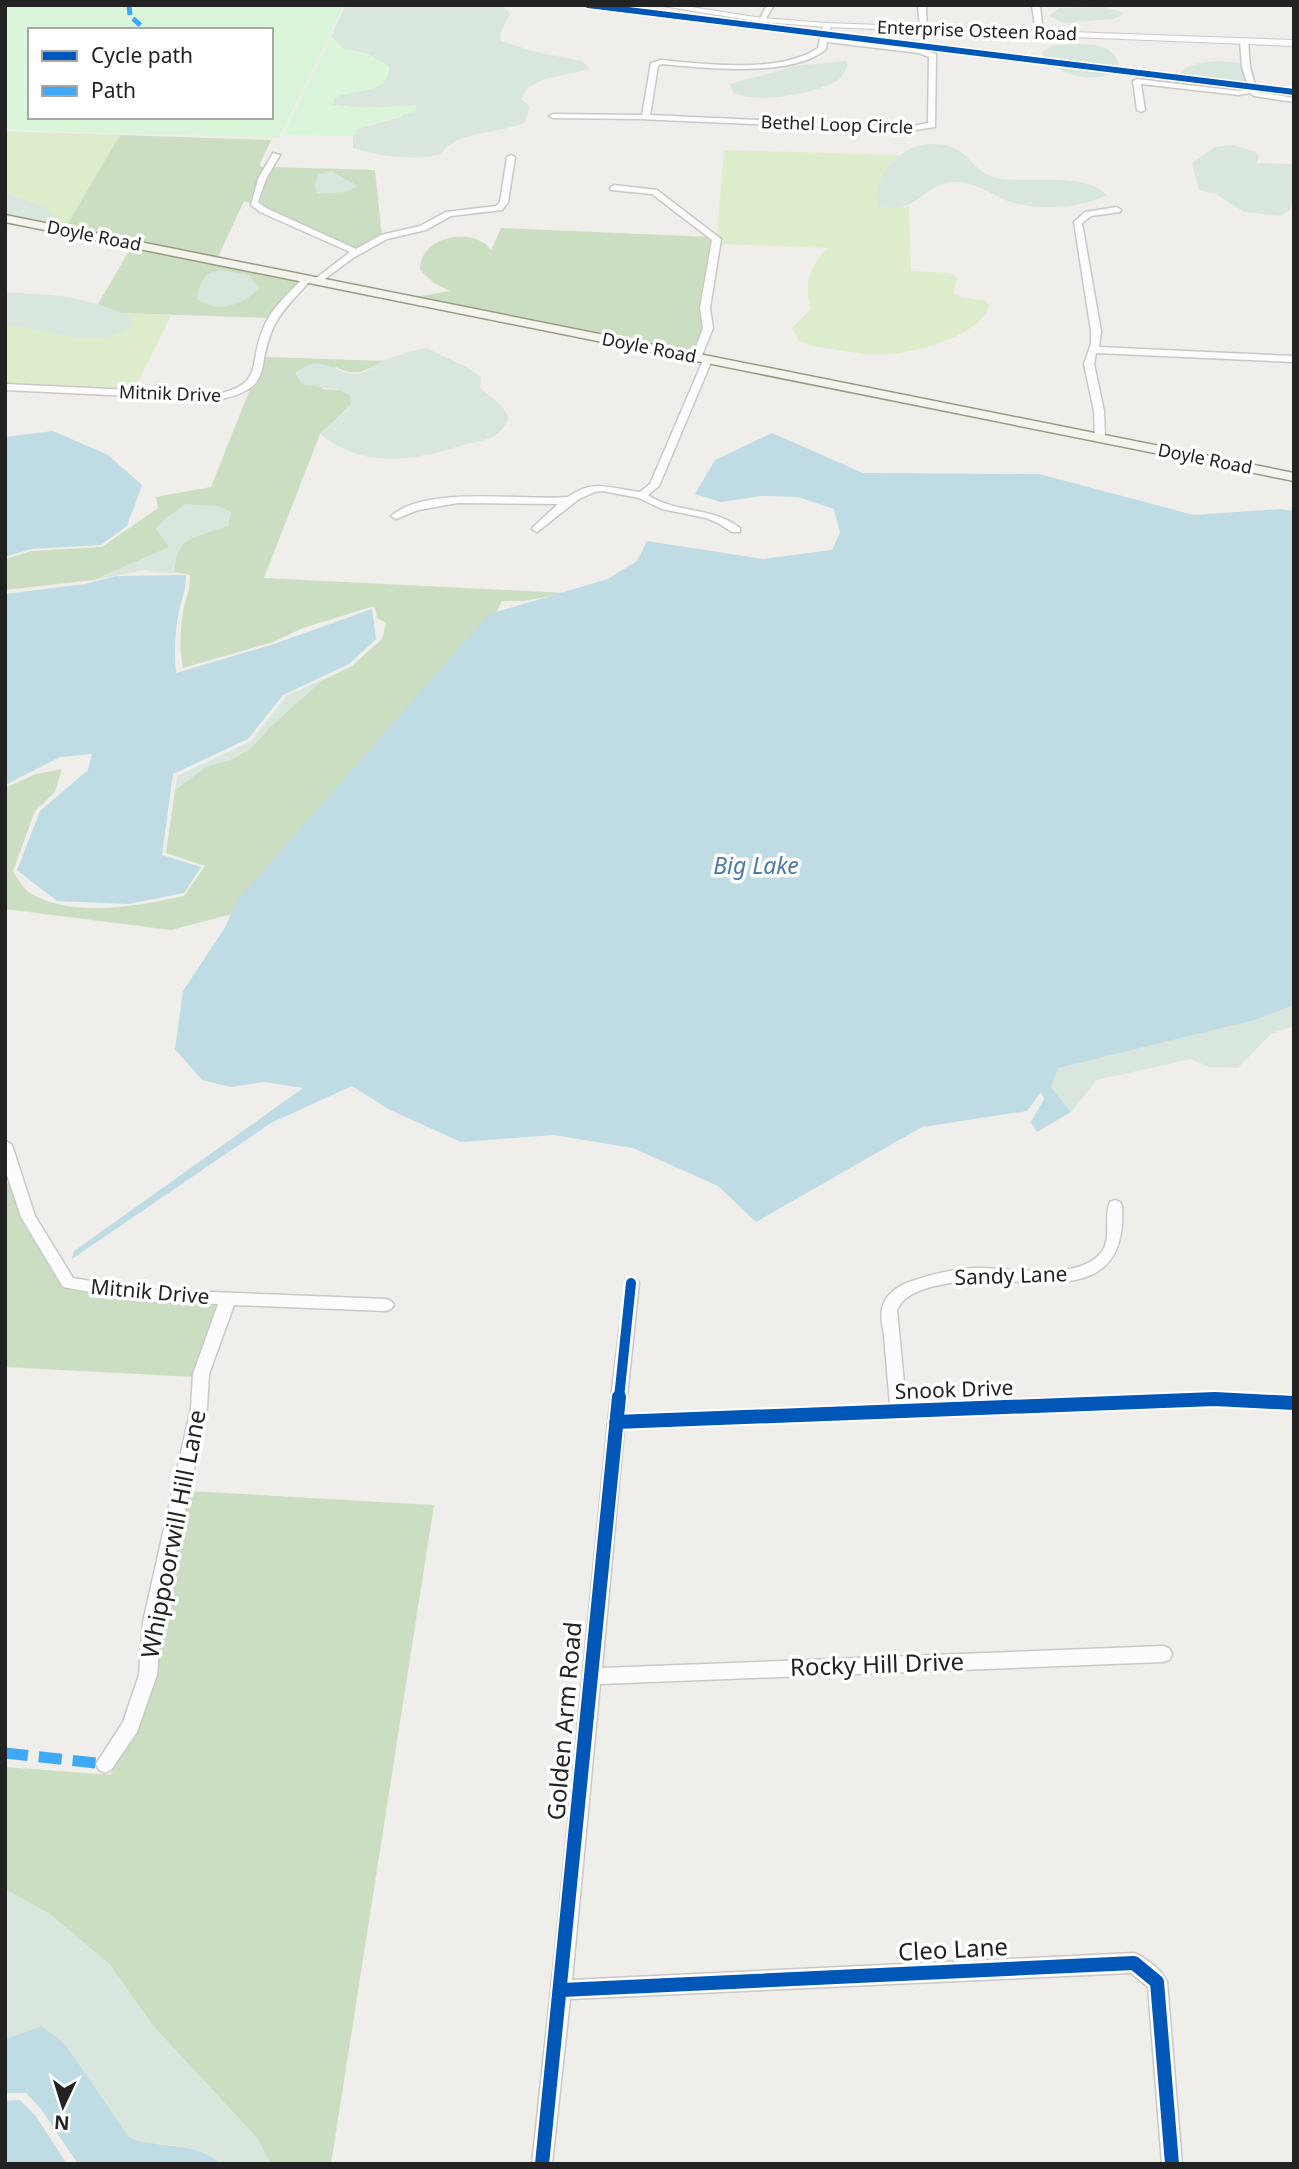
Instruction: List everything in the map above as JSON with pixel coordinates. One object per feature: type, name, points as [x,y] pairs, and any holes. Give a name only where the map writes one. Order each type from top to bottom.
[{"type":"main road","name":"Doyle Road","points":[[5,218],[1294,477]]},
{"type":"street","name":"Enterprise Osteen Road","points":[[661,5],[827,25],[1294,43]]},
{"type":"street","points":[[761,19],[771,5]]},
{"type":"street","points":[[922,5],[924,29]]},
{"type":"street","points":[[1036,5],[1040,33]]},
{"type":"street","points":[[646,115],[654,65],[661,62],[726,69],[764,67],[822,49],[827,25]]},
{"type":"street","name":"Bethel Loop Circle","points":[[553,116],[637,118],[646,115],[665,119],[908,129],[932,125],[933,56],[920,51],[825,39]]},
{"type":"street","points":[[1244,41],[1246,67],[1253,90],[1258,96],[1294,100]]},
{"type":"street","points":[[1141,110],[1137,81],[1239,93],[1253,90]]},
{"type":"street","points":[[276,155],[261,179],[254,203],[263,210],[356,252]]},
{"type":"street","name":"Mitnik Drive","points":[[5,387],[217,397],[242,392],[253,384],[273,317],[312,280],[384,237],[423,228],[449,214],[499,208],[504,202],[511,157]]},
{"type":"street","points":[[614,188],[654,192],[717,239],[705,308],[708,328],[702,359],[654,486],[642,495]]},
{"type":"street","points":[[1100,439],[1099,411],[1090,364],[1090,356],[1095,350],[1096,331],[1078,222],[1088,214],[1117,210]]},
{"type":"street","points":[[1095,350],[1294,359]]},
{"type":"street","points":[[537,529],[582,492],[600,487],[642,495],[647,500],[663,505],[716,518],[736,530]]},
{"type":"street","points":[[396,516],[411,506],[429,502],[543,504],[573,499]]},
{"type":"street","name":"Mitnik Drive","points":[[5,1145],[28,1217],[68,1283],[120,1293],[386,1305]]},
{"type":"street","name":"Sandy Lane","points":[[899,1411],[889,1310],[893,1297],[907,1288],[934,1279],[976,1274],[1069,1275],[1087,1270],[1106,1258],[1117,1231],[1115,1206]]},
{"type":"street","name":"Golden Arm Road","points":[[542,2164],[562,1990],[590,1676],[631,1283]]},
{"type":"street","name":"Whippoorwill Hill Lane","points":[[105,1764],[131,1726],[148,1675],[152,1622],[192,1446],[199,1408],[201,1374],[228,1299]]},
{"type":"street","name":"Snook Drive","points":[[616,1422],[1215,1399],[1294,1403]]},
{"type":"street","name":"Rocky Hill Drive","points":[[590,1676],[1163,1654]]},
{"type":"street","name":"Cleo Lane","points":[[562,1990],[1133,1963],[1157,1982],[1172,2164]]},
{"type":"green space","points":[[5,5],[344,5],[279,138],[5,130]]},
{"type":"green space","points":[[331,37],[344,49],[368,54],[389,66],[388,76],[377,87],[334,98],[333,105],[361,108],[416,105],[416,111],[357,129],[353,136],[283,135]]},
{"type":"green space","points":[[5,131],[120,135],[65,228],[5,216],[38,222],[44,206],[5,193]]},
{"type":"green space","points":[[120,135],[271,140],[259,166],[265,167],[250,203],[244,201],[217,259],[65,228]]},
{"type":"green space","points":[[724,150],[899,155],[885,169],[904,208],[909,206],[911,271],[950,273],[957,278],[953,293],[960,297],[986,301],[989,305],[985,315],[963,332],[933,345],[882,355],[811,346],[799,341],[792,328],[811,309],[808,291],[810,275],[817,260],[829,248],[720,244],[717,236]]},
{"type":"green space","points":[[272,167],[375,170],[382,236],[356,249],[266,209],[257,202]]},
{"type":"green space","points":[[501,228],[710,237],[713,240],[704,328],[694,354],[410,298],[450,291],[434,283],[420,270],[422,258],[437,242],[460,236],[483,242],[491,250]]},
{"type":"green space","points":[[132,246],[302,280],[269,318],[120,313],[98,304]]},
{"type":"green space","points":[[120,313],[171,315],[134,390],[5,385],[5,326],[30,326],[66,335],[131,317]]},
{"type":"green space","points":[[265,357],[385,361],[355,372],[336,367],[322,389],[340,390],[350,395],[351,405],[320,434],[264,578],[567,593],[524,601],[502,601],[483,639],[236,913],[171,930],[5,909],[5,788],[36,774],[62,769],[55,792],[35,811],[13,871],[29,893],[50,902],[88,908],[127,906],[184,896],[205,866],[166,853],[175,790],[207,766],[232,759],[251,748],[319,682],[352,666],[382,639],[386,623],[377,618],[375,607],[371,607],[303,628],[273,642],[183,668],[181,630],[190,575],[175,572],[176,559],[179,550],[190,539],[228,525],[231,512],[170,547],[94,580],[5,590],[5,559],[31,551],[102,547],[158,508],[156,497],[211,487],[250,389],[257,384]]},
{"type":"green space","points":[[11,1182],[23,1220],[66,1289],[118,1299],[220,1304],[194,1377],[5,1367],[5,1184]]},
{"type":"green space","points":[[189,1491],[434,1505],[331,2164],[270,2164],[257,2138],[153,2026],[110,1965],[51,1915],[5,1889],[5,1767],[111,1775],[159,1622]]},
{"type":"shaded area","points":[[346,5],[503,5],[510,14],[500,34],[501,41],[536,52],[582,61],[590,69],[545,79],[527,88],[522,99],[530,107],[524,123],[457,141],[441,154],[408,158],[364,151],[353,148],[353,136],[357,129],[401,117],[415,106],[361,108],[333,105],[334,98],[377,86],[388,75],[389,66],[368,54],[344,49],[331,36]]},
{"type":"shaded area","points":[[1105,7],[1125,13],[1114,19],[1064,23],[1049,16],[1059,8]]},
{"type":"shaded area","points":[[1053,45],[1103,47],[1113,53],[1119,65],[1103,76],[1079,76],[1056,68],[1042,52]]},
{"type":"shaded area","points":[[846,61],[846,69],[838,80],[798,94],[755,98],[733,92],[730,84],[794,66]]},
{"type":"shaded area","points":[[1218,61],[1244,65],[1248,84],[1245,88],[1210,89],[1193,85],[1179,76],[1190,66]]},
{"type":"shaded area","points":[[926,144],[954,148],[985,173],[997,178],[1085,183],[1107,195],[1073,205],[1034,207],[1011,202],[978,187],[956,182],[935,187],[903,206],[878,206],[879,184],[889,165],[906,151]]},
{"type":"shaded area","points":[[1233,145],[1256,152],[1259,158],[1256,163],[1294,164],[1294,204],[1287,212],[1280,216],[1244,212],[1216,194],[1199,190],[1192,163],[1215,147]]},
{"type":"shaded area","points":[[331,171],[358,186],[346,192],[317,194],[315,184],[318,174]]},
{"type":"shaded area","points":[[5,193],[44,206],[55,217],[37,221],[5,214]]},
{"type":"shaded area","points":[[221,270],[249,275],[259,288],[246,299],[230,306],[213,306],[197,299],[203,279],[210,273]]},
{"type":"shaded area","points":[[5,292],[64,296],[98,304],[131,317],[131,325],[118,334],[103,338],[5,326]]},
{"type":"shaded area","points":[[426,348],[467,367],[481,377],[480,388],[502,406],[509,418],[500,432],[489,438],[442,451],[388,459],[353,453],[320,434],[351,406],[350,395],[340,390],[302,384],[295,373],[313,364],[321,364],[358,374],[388,359]]},
{"type":"shaded area","points":[[186,504],[218,506],[231,512],[228,525],[198,536],[183,545],[178,551],[175,573],[146,570],[94,580],[169,547],[156,529],[167,517]]},
{"type":"shaded area","points":[[325,678],[270,727],[251,748],[232,759],[207,766],[175,790],[177,776],[251,741],[286,696]]},
{"type":"shaded area","points":[[1294,977],[1294,1026],[1271,1034],[1238,1068],[1209,1067],[1191,1059],[1097,1080],[1071,1112],[1051,1087],[1051,1046]]},
{"type":"shaded area","points":[[5,1889],[51,1915],[110,1965],[153,2026],[257,2138],[270,2164],[221,2164],[201,2151],[129,2137],[65,2044],[42,2026],[5,2039]]},
{"type":"water","points":[[53,431],[108,455],[142,485],[127,526],[101,545],[31,549],[5,557],[5,437]]},
{"type":"water","name":"Big Lake","points":[[772,433],[863,473],[1039,474],[1194,515],[1281,509],[1294,511],[1294,1005],[1254,1020],[1058,1068],[1051,1087],[1071,1112],[1037,1132],[1031,1122],[1044,1099],[1041,1092],[1027,1111],[922,1127],[756,1222],[718,1186],[633,1148],[554,1135],[461,1142],[390,1110],[352,1086],[271,1123],[72,1259],[74,1251],[303,1088],[264,1082],[231,1087],[202,1080],[175,1049],[183,991],[226,926],[235,903],[489,614],[608,579],[637,561],[647,541],[763,559],[832,550],[840,533],[834,509],[798,497],[761,496],[721,502],[695,494],[715,460]]},
{"type":"water","points":[[186,575],[176,631],[176,673],[274,644],[372,609],[376,639],[349,664],[283,695],[248,739],[173,774],[162,855],[201,867],[184,893],[128,904],[57,901],[17,870],[40,811],[88,770],[92,754],[60,757],[5,785],[5,594],[85,584],[116,576]]},
{"type":"water","points":[[42,2026],[65,2044],[129,2137],[201,2151],[221,2164],[81,2164],[76,2161],[41,2109],[26,2093],[5,2093],[5,2039]]},
{"type":"water","points":[[20,2100],[35,2115],[67,2164],[5,2164],[5,2101]]},
{"type":"marked path","points":[[129,5],[130,16],[144,28]]},
{"type":"marked path","points":[[5,1753],[105,1764]]},
{"type":"cycle path","points":[[588,5],[1294,92]]},
{"type":"cycle path","points":[[542,2164],[631,1283]]},
{"type":"cycle path","points":[[616,1422],[1215,1399],[1294,1403]]},
{"type":"cycle path","points":[[562,1990],[1134,1963],[1157,1982],[1172,2164]]}]
